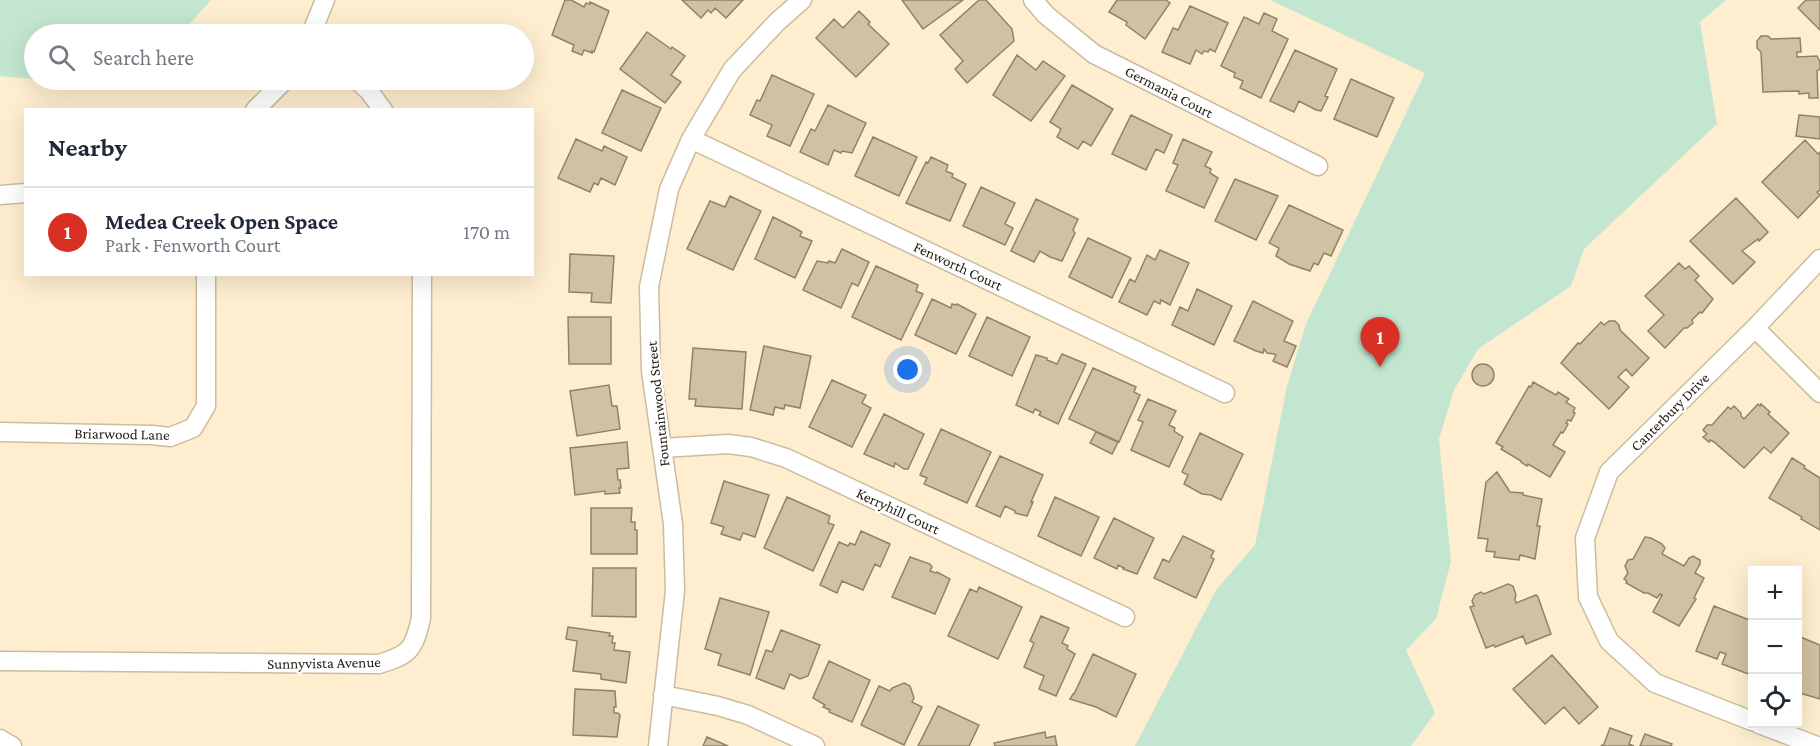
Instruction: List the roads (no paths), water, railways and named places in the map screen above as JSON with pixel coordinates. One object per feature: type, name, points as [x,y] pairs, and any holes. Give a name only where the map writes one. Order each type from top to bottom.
[{"type":"street","points":[[315,24],[325,0]]},
{"type":"street","name":"Fountainwood Street","points":[[658,746],[675,591],[673,524],[651,371],[649,287],[669,189],[691,139],[732,70],[777,22],[802,0]]},
{"type":"street","name":"Germania Court","points":[[1033,0],[1046,15],[1094,54],[1318,166]]},
{"type":"street","points":[[257,108],[275,90]]},
{"type":"street","points":[[368,90],[382,108]]},
{"type":"street","name":"Fenworth Court","points":[[691,139],[1225,393]]},
{"type":"street","points":[[0,195],[24,193]]},
{"type":"street","name":"Canterbury Drive","points":[[1748,719],[1655,683],[1609,641],[1588,597],[1586,538],[1609,472],[1755,328],[1820,259]]},
{"type":"street","name":"Briarwood Lane","points":[[0,432],[171,437],[193,428],[206,406],[206,276]]},
{"type":"street","name":"Sunnyvista Avenue","points":[[0,661],[379,664],[401,658],[416,641],[422,618],[422,276]]},
{"type":"street","points":[[1755,328],[1820,393]]},
{"type":"street","name":"Kerryhill Court","points":[[662,448],[728,444],[751,447],[786,458],[1125,617]]},
{"type":"street","points":[[663,695],[718,706],[748,715],[815,746]]},
{"type":"street","points":[[1772,728],[1817,746]]},
{"type":"street","points":[[0,740],[12,746]]},
{"type":"place","name":"Medea Creek Open Space","points":[[1380,367]]}]
